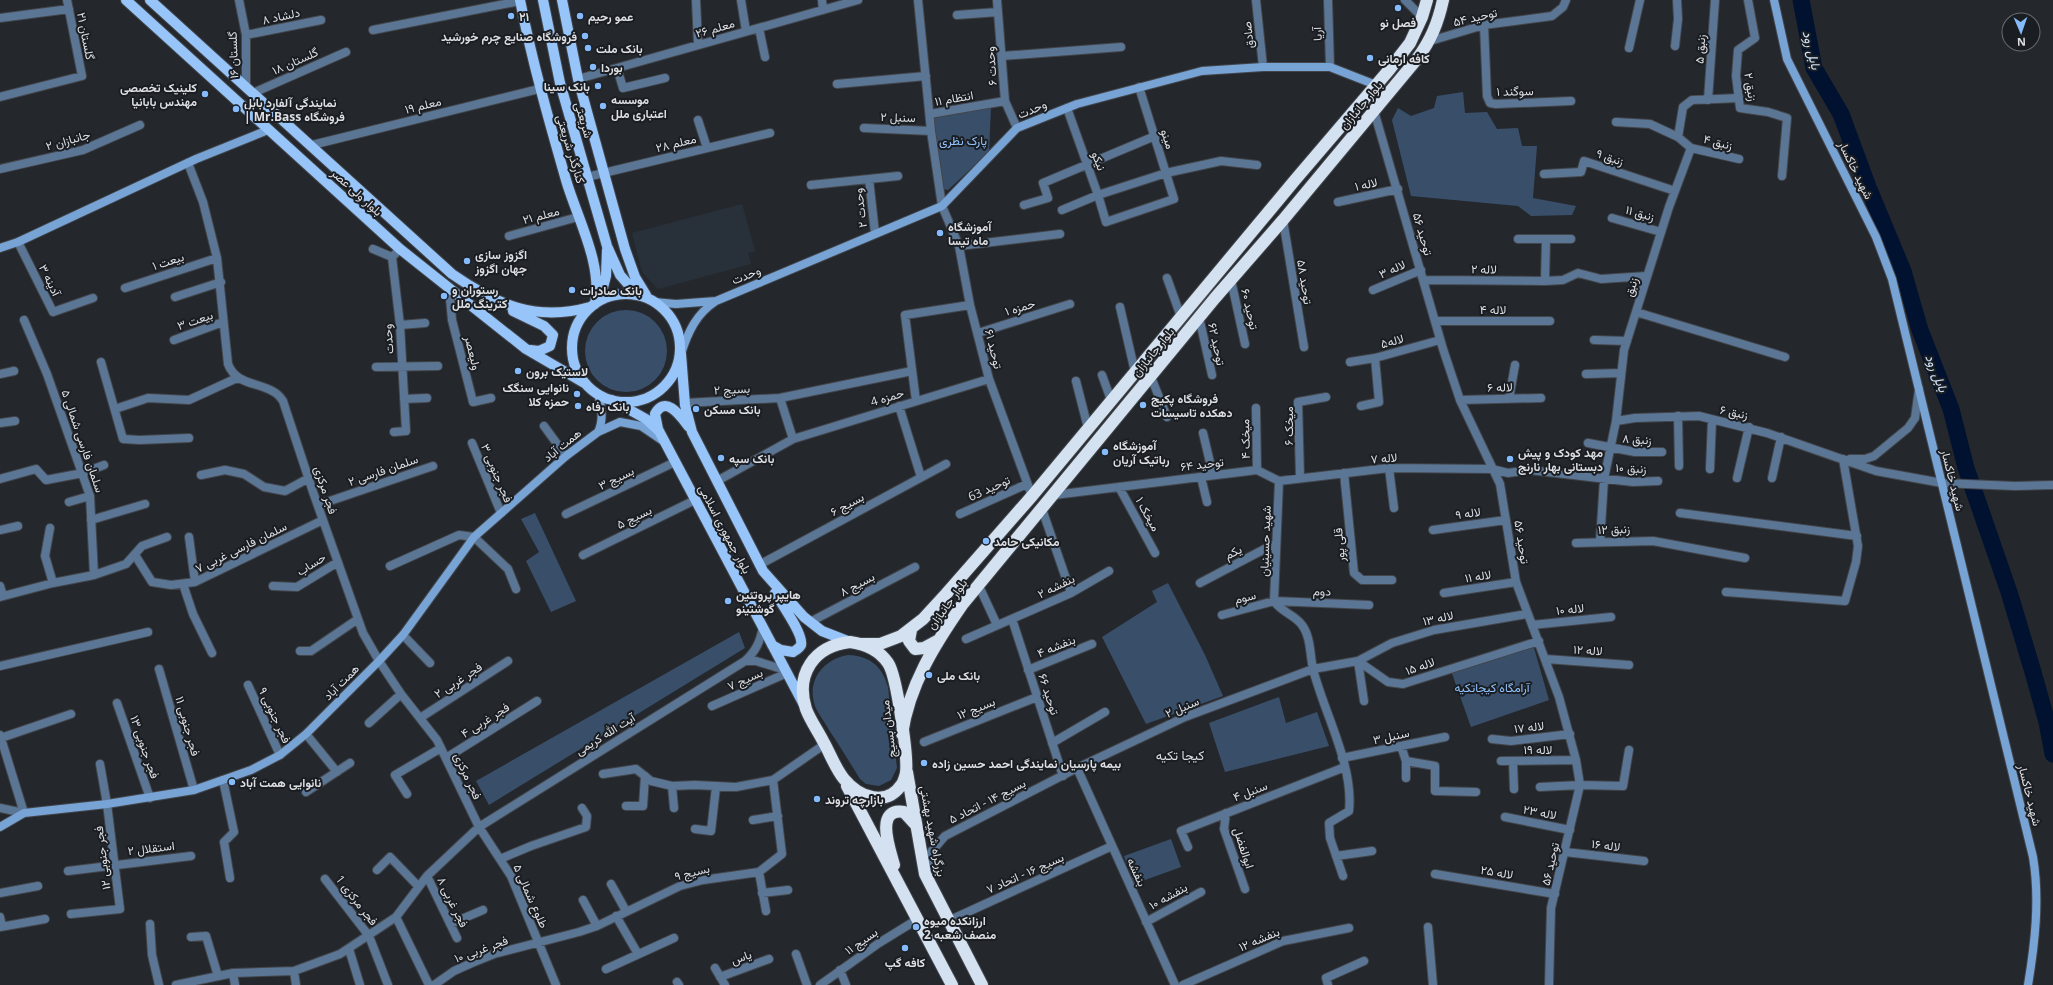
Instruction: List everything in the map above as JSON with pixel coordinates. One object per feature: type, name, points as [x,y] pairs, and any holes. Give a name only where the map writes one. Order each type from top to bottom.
[{"type":"highway","name":"بلوار جانبازان","points":[[856,643],[887,642],[911,630],[928,614],[1032,496],[1376,85],[1410,42],[1422,17],[1427,0]]},
{"type":"highway","name":"بلوار جانبازان","points":[[902,734],[905,716],[920,672],[937,641],[978,584],[1374,111],[1430,40],[1439,20],[1443,0]]},
{"type":"highway","points":[[911,630],[909,641],[915,649],[924,648],[937,641]]},
{"type":"highway","name":"میدان بسیج","points":[[856,643],[873,648],[882,656],[890,665],[896,684],[906,774],[898,790],[883,798],[866,796],[843,778],[807,710],[803,686],[805,674],[810,664],[827,648],[838,644],[856,643]]},
{"type":"highway","name":"بزرگراه شهید بهشتی","points":[[906,766],[927,880],[982,985]]},
{"type":"highway","points":[[843,778],[952,985]]},
{"type":"highway","points":[[900,884],[894,865],[886,821],[892,814],[900,811],[908,814],[916,825]]},
{"type":"main road","name":"بلوار ولی عصر","points":[[126,0],[400,249],[454,294],[526,349],[586,384]]},
{"type":"main road","name":"بلوار ولی عصر","points":[[150,0],[312,145],[452,274],[491,298],[511,306],[538,313],[560,314],[593,305]]},
{"type":"main road","name":"شریعتی","points":[[543,0],[560,83],[607,246]]},
{"type":"main road","name":"کنارگذر شریعتی","points":[[562,0],[578,79],[625,249],[635,277],[650,299]]},
{"type":"main road","name":"شهید خاکسار","points":[[1774,0],[1787,58],[1876,237],[1889,269],[1945,483],[2035,873],[2036,924],[2028,985]]},
{"type":"main road","name":"کنارگذر شریعتی","points":[[520,1],[539,89],[597,277],[598,291],[593,305]]},
{"type":"main road","name":"وحدت","points":[[681,354],[687,335],[703,309],[716,301],[942,206],[1017,128],[1067,108],[1139,87],[1202,71],[1263,67],[1330,67],[1376,85]]},
{"type":"main road","points":[[0,248],[18,242],[188,162],[268,130]]},
{"type":"main road","points":[[607,246],[620,275],[632,288],[650,299],[670,315],[680,338],[681,354],[677,369],[669,383],[657,393],[643,400],[627,402],[612,400],[598,394],[586,384],[577,371],[572,356],[572,340],[576,328],[593,305],[604,284],[607,246]]},
{"type":"main road","points":[[593,305],[613,295],[626,294],[650,299]]},
{"type":"main road","points":[[491,298],[544,326],[553,335],[550,346],[544,350],[526,349]]},
{"type":"main road","name":"وحدت","points":[[650,299],[676,304],[716,301]]},
{"type":"main road","name":"بلوار جمهوری اسلامی","points":[[681,354],[684,403],[692,432],[761,568],[776,588],[810,622],[829,634],[856,643]]},
{"type":"main road","points":[[598,394],[602,407],[602,420],[598,432]]},
{"type":"main road","name":"بلوار جمهوری اسلامی","points":[[612,400],[646,419],[659,432],[807,710]]},
{"type":"main road","points":[[659,432],[655,421],[655,414],[660,408],[667,406],[674,409],[692,432]]},
{"type":"main road","name":"همت آباد","points":[[24,813],[107,804],[194,790],[252,770],[280,754],[306,734],[403,635],[474,537],[566,456],[598,432],[614,423],[627,422],[648,429],[665,442]]},
{"type":"main road","points":[[761,568],[799,634],[801,641],[799,648],[793,652],[781,650],[772,645]]},
{"type":"main road","points":[[0,827],[24,813]]},
{"type":"street","name":"گلستان ۱۶","points":[[239,0],[246,35],[250,89]]},
{"type":"street","points":[[696,0],[698,45]]},
{"type":"street","points":[[741,0],[746,32]]},
{"type":"street","points":[[822,0],[823,10]]},
{"type":"street","name":"معلم ۲۶","points":[[578,79],[858,0]]},
{"type":"street","name":"توحید ۶۱","points":[[918,0],[931,131],[942,206],[959,246],[970,305],[989,378],[1032,496]]},
{"type":"street","name":"وحدت ۶","points":[[997,0],[1005,101],[1017,128]]},
{"type":"street","name":"صادق","points":[[1256,0],[1263,67]]},
{"type":"street","name":"آریا","points":[[1328,0],[1330,67]]},
{"type":"street","points":[[1405,0],[1422,17]]},
{"type":"street","name":"توحید ۵۴","points":[[1430,40],[1484,26],[1552,16],[1563,7],[1566,0]]},
{"type":"street","points":[[1629,48],[1640,0]]},
{"type":"street","points":[[1675,46],[1678,20],[1677,0]]},
{"type":"street","name":"زنبق ۵","points":[[1708,100],[1715,0]]},
{"type":"street","name":"زنبق ۲","points":[[1748,0],[1755,38],[1738,50],[1736,76],[1740,108],[1768,112],[1787,118],[1782,176]]},
{"type":"street","points":[[373,30],[520,1]]},
{"type":"street","points":[[0,18],[68,4]]},
{"type":"street","name":"گلستان ۲۱","points":[[0,97],[82,76],[68,4]]},
{"type":"street","points":[[957,15],[998,12]]},
{"type":"street","name":"دلشاد ۸","points":[[246,35],[321,20]]},
{"type":"street","name":"سوگند ۱","points":[[1484,26],[1487,96],[1490,103],[1571,101]]},
{"type":"street","points":[[759,28],[765,57]]},
{"type":"street","points":[[1002,56],[1121,47]]},
{"type":"street","name":"گلستان ۱۸","points":[[250,89],[346,52]]},
{"type":"street","points":[[617,68],[623,88],[665,78]]},
{"type":"street","points":[[837,84],[926,76]]},
{"type":"street","name":"مینو","points":[[1106,222],[1174,199],[1139,87]]},
{"type":"street","name":"معلم ۱۹","points":[[312,145],[539,89]]},
{"type":"street","points":[[1678,137],[1683,107],[1692,100],[1739,98]]},
{"type":"street","name":"انتظام ۱۱","points":[[930,114],[1005,101]]},
{"type":"street","name":"نیکو","points":[[1067,108],[1106,222]]},
{"type":"street","name":"توحید ۵۶","points":[[1374,111],[1398,189],[1440,340],[1460,400],[1500,484],[1516,582],[1546,659],[1570,734],[1576,760],[1580,785],[1551,908],[1549,985]]},
{"type":"street","points":[[698,120],[707,148]]},
{"type":"street","points":[[1616,122],[1650,124],[1678,137],[1691,148]]},
{"type":"street","name":"جانبازان ۲","points":[[0,169],[83,150],[140,125]]},
{"type":"street","name":"سنبل ۲","points":[[864,128],[931,131]]},
{"type":"street","name":"معلم ۲۸","points":[[587,178],[770,133]]},
{"type":"street","points":[[1024,205],[1048,198],[1043,183],[1154,136]]},
{"type":"street","name":"زنبق ۴","points":[[1691,148],[1739,159]]},
{"type":"street","name":"زنبق","points":[[1600,542],[1604,479],[1616,421],[1626,341],[1661,232],[1691,148]]},
{"type":"street","points":[[1062,210],[1098,195],[1166,173],[1222,161],[1257,165]]},
{"type":"street","name":"زنبق ۹","points":[[1544,174],[1581,172],[1584,161],[1675,191]]},
{"type":"street","points":[[115,409],[148,398],[189,400],[237,378],[231,372],[228,364],[223,322],[221,282],[217,258],[203,202],[188,162]]},
{"type":"street","points":[[811,185],[898,176]]},
{"type":"street","name":"وحدت ۲","points":[[869,179],[876,233]]},
{"type":"street","name":"لاله ۱","points":[[1338,202],[1398,189]]},
{"type":"street","name":"معلم ۲۱","points":[[509,236],[578,217]]},
{"type":"street","name":"زنبق ۱۱","points":[[1612,218],[1661,232]]},
{"type":"street","name":"توحید ۵۸","points":[[1283,220],[1304,347]]},
{"type":"street","points":[[959,246],[1060,234]]},
{"type":"street","points":[[1518,239],[1571,239]]},
{"type":"street","points":[[1545,281],[1546,239]]},
{"type":"street","name":"آدینه ۳","points":[[18,242],[52,312],[93,298]]},
{"type":"street","points":[[373,249],[392,257],[400,249]]},
{"type":"street","name":"وحدت","points":[[392,257],[400,325],[406,431],[394,432]]},
{"type":"street","name":"بیعت ۱","points":[[125,288],[217,258]]},
{"type":"street","name":"لاله ۳","points":[[1373,290],[1421,270]]},
{"type":"street","name":"لاله ۲","points":[[1424,280],[1545,281],[1563,280],[1578,273],[1601,279],[1647,276]]},
{"type":"street","points":[[1168,278],[1181,317]]},
{"type":"street","name":"توحید ۶۰","points":[[1231,280],[1245,344]]},
{"type":"street","points":[[176,297],[221,282]]},
{"type":"street","name":"ولیعصر","points":[[454,294],[450,299],[452,320],[473,402],[491,398]]},
{"type":"street","name":"حمزه ۱","points":[[978,333],[1070,304]]},
{"type":"street","points":[[916,401],[905,315],[970,305]]},
{"type":"street","points":[[1120,307],[1135,372]]},
{"type":"street","points":[[1636,312],[1785,356]]},
{"type":"street","name":"توحید ۶۲","points":[[1200,317],[1212,375]]},
{"type":"street","name":"سلمان فارسی شمالی ۵","points":[[24,320],[47,374],[90,496],[94,575]]},
{"type":"street","name":"لاله ۴","points":[[1435,321],[1550,321]]},
{"type":"street","name":"بیعت ۳","points":[[174,340],[223,322]]},
{"type":"street","points":[[400,325],[426,323]]},
{"type":"street","name":"لاله۵","points":[[1350,362],[1375,358],[1440,340]]},
{"type":"street","points":[[1594,340],[1626,341]]},
{"type":"street","points":[[1361,406],[1379,402],[1375,358]]},
{"type":"street","points":[[101,362],[123,439],[140,440],[189,438]]},
{"type":"street","points":[[376,367],[438,366]]},
{"type":"street","points":[[1509,399],[1515,366]]},
{"type":"street","points":[[0,374],[14,371]]},
{"type":"street","name":"بسیج ۲","points":[[684,403],[780,398],[912,371]]},
{"type":"street","points":[[1586,374],[1621,373]]},
{"type":"street","points":[[1102,375],[1112,400]]},
{"type":"street","points":[[1151,377],[1167,417]]},
{"type":"street","name":"فجر مرکزی","points":[[237,378],[275,392],[283,401],[363,633],[379,661],[401,694],[441,748],[479,827],[500,860]]},
{"type":"street","name":"حمزه 4","points":[[717,481],[793,439],[989,378]]},
{"type":"street","points":[[1076,381],[1088,428]]},
{"type":"street","points":[[1726,592],[1845,601],[1856,562],[1858,546],[1843,459],[1869,459],[1908,428],[1915,418],[1919,388]]},
{"type":"street","name":"میخک ۶","points":[[1300,478],[1298,402],[1326,397]]},
{"type":"street","points":[[404,399],[427,398]]},
{"type":"street","points":[[780,398],[793,439]]},
{"type":"street","name":"لاله ۶","points":[[1460,400],[1541,398]]},
{"type":"street","points":[[899,406],[921,477]]},
{"type":"street","name":"میخک ۴","points":[[1256,408],[1257,470]]},
{"type":"street","points":[[1678,416],[1679,466]]},
{"type":"street","name":"زنبق ۶","points":[[1616,421],[1635,418],[1699,416],[1749,427],[1781,437],[1870,470],[1945,483],[2015,486],[2053,485]]},
{"type":"street","points":[[1710,469],[1712,420]]},
{"type":"street","points":[[0,423],[15,421]]},
{"type":"street","points":[[544,426],[566,456]]},
{"type":"street","points":[[1737,478],[1749,427]]},
{"type":"street","points":[[1203,434],[1213,475]]},
{"type":"street","points":[[1772,478],[1781,437]]},
{"type":"street","name":"فجر جنوبی ۳","points":[[472,442],[501,513]]},
{"type":"street","name":"زنبق ۸","points":[[1588,443],[1609,449],[1635,452],[1662,452]]},
{"type":"street","name":"بسیج ۳","points":[[566,514],[675,462]]},
{"type":"street","name":"بسیج ۶","points":[[761,568],[946,464]]},
{"type":"street","points":[[0,479],[36,469],[46,480],[82,473],[104,465]]},
{"type":"street","name":"سلمان فارسی ۲","points":[[318,505],[433,466]]},
{"type":"street","points":[[1389,468],[1394,508]]},
{"type":"street","name":"لاله ۷","points":[[1279,481],[1389,468],[1492,469],[1508,472],[1530,470],[1604,479]]},
{"type":"street","points":[[201,475],[225,470],[244,474],[264,487],[285,491],[309,478]]},
{"type":"street","points":[[1257,470],[1279,481]]},
{"type":"street","name":"توحید ۶۴","points":[[1054,495],[1257,470]]},
{"type":"street","name":"قلی پور","points":[[1344,473],[1354,573],[1362,580],[1392,580]]},
{"type":"street","points":[[1201,476],[1207,502]]},
{"type":"street","name":"زنبق ۱۰","points":[[1604,479],[1633,482],[1658,481]]},
{"type":"street","name":"شهید حسینیان","points":[[1274,601],[1279,481]]},
{"type":"street","name":"توحید 63","points":[[960,514],[1028,484]]},
{"type":"street","name":"میخک ۱","points":[[1119,487],[1155,553]]},
{"type":"street","points":[[69,502],[90,496]]},
{"type":"street","name":"بسیج ۵","points":[[583,555],[695,500]]},
{"type":"street","points":[[91,520],[145,504]]},
{"type":"street","points":[[1042,509],[1071,593]]},
{"type":"street","points":[[1680,513],[1857,536]]},
{"type":"street","name":"سلمان فارسی غربی ۷","points":[[135,555],[152,582],[171,585],[195,582],[323,520]]},
{"type":"street","name":"لاله ۹","points":[[1433,530],[1506,520]]},
{"type":"street","points":[[0,530],[18,526]]},
{"type":"street","points":[[50,528],[45,556],[53,583]]},
{"type":"street","points":[[390,566],[459,535],[474,537],[508,569],[516,589]]},
{"type":"street","points":[[0,586],[1,597],[53,583],[94,575],[126,564],[142,546],[167,537]]},
{"type":"street","points":[[189,537],[195,582]]},
{"type":"street","name":"زنبق ۱۲","points":[[1576,543],[1653,541],[1746,558]]},
{"type":"street","name":"یکم","points":[[1200,583],[1276,543]]},
{"type":"street","name":"حساب","points":[[273,586],[297,587],[338,562]]},
{"type":"street","name":"بسیج ۸","points":[[810,622],[915,567]]},
{"type":"street","name":"بنفشه ۲","points":[[966,639],[1071,593],[1109,571]]},
{"type":"street","name":"لاله ۱۱","points":[[1444,593],[1516,582]]},
{"type":"street","points":[[183,584],[193,614],[212,653]]},
{"type":"street","points":[[978,584],[998,625]]},
{"type":"street","points":[[1274,601],[1279,608],[1302,625],[1308,640],[1313,669],[1345,767],[1351,797],[1349,811],[1338,816],[1329,824],[1330,838],[1343,876]]},
{"type":"street","name":"دوم","points":[[1274,601],[1369,605]]},
{"type":"street","name":"سوم","points":[[1222,615],[1274,601]]},
{"type":"street","name":"لاله ۱۳","points":[[1358,661],[1392,643],[1434,630],[1528,614]]},
{"type":"street","name":"لاله ۱۰","points":[[1532,625],[1611,617]]},
{"type":"street","points":[[300,651],[311,651],[358,619]]},
{"type":"street","name":"توحید ۶۶","points":[[1012,619],[1063,776]]},
{"type":"street","name":"آیت الله کریمی","points":[[427,876],[479,827],[744,661],[754,653],[760,640],[763,627]]},
{"type":"street","points":[[0,666],[148,632]]},
{"type":"street","points":[[403,635],[430,663]]},
{"type":"street","name":"لاله ۱۵","points":[[1358,661],[1388,682],[1403,684],[1539,641]]},
{"type":"street","name":"بنفشه ۴","points":[[1028,670],[1092,644]]},
{"type":"street","name":"لاله ۱۲","points":[[1546,659],[1629,665]]},
{"type":"street","name":"فجر غربی ۲","points":[[420,718],[508,661]]},
{"type":"street","points":[[744,661],[756,661],[786,672]]},
{"type":"street","points":[[1313,669],[1358,661],[1364,701]]},
{"type":"street","name":"فجر جنوبی ۱۱","points":[[159,669],[194,790]]},
{"type":"street","name":"سنبل ۲","points":[[1063,776],[1077,768],[1185,718],[1313,669]]},
{"type":"street","name":"بسیج ۷","points":[[712,706],[786,672]]},
{"type":"street","name":"فجر جنوبی ۹","points":[[248,685],[280,754]]},
{"type":"street","points":[[369,723],[401,694]]},
{"type":"street","name":"بسیج ۱۲","points":[[924,742],[1037,697]]},
{"type":"street","name":"فجر غربی ۴","points":[[446,758],[537,701]]},
{"type":"street","name":"فجر جنوبی ۱۳","points":[[117,703],[150,798]]},
{"type":"street","points":[[1052,743],[1105,712]]},
{"type":"street","points":[[0,808],[24,813],[0,736],[71,714]]},
{"type":"street","points":[[306,734],[337,772]]},
{"type":"street","name":"لاله ۱۷","points":[[1492,739],[1511,741],[1570,734]]},
{"type":"street","name":"سنبل ۳","points":[[1342,758],[1445,737]]},
{"type":"street","points":[[603,774],[636,769],[651,781],[672,786],[695,785],[716,788],[736,787],[774,780],[825,744]]},
{"type":"street","points":[[1401,746],[1406,762],[1406,778]]},
{"type":"street","points":[[407,794],[395,775],[441,748]]},
{"type":"street","points":[[1540,787],[1580,785],[1623,786],[1629,750]]},
{"type":"street","name":"لاله ۱۹","points":[[1501,760],[1576,760]]},
{"type":"street","points":[[1514,761],[1514,789]]},
{"type":"street","points":[[1406,762],[1435,766],[1435,791],[1476,792]]},
{"type":"street","points":[[306,792],[350,763]]},
{"type":"street","name":"فجر جنوبی ۱۲","points":[[71,914],[120,910],[107,804],[100,764]]},
{"type":"street","name":"سنبل ۴","points":[[1188,847],[1181,831],[1345,767]]},
{"type":"street","name":"بنفشه","points":[[1077,768],[1175,985]]},
{"type":"street","points":[[626,806],[643,806],[645,776]]},
{"type":"street","name":"بسیج ۱۴ - اتحاد ۵","points":[[927,880],[928,863],[931,852],[945,836],[1063,776]]},
{"type":"street","points":[[223,780],[234,832],[224,842],[230,878]]},
{"type":"street","name":"بسیج ۹","points":[[539,943],[598,926],[626,911],[680,886],[703,880],[759,872],[782,854],[774,780]]},
{"type":"street","points":[[672,786],[674,808]]},
{"type":"street","points":[[695,829],[711,831],[716,788]]},
{"type":"street","points":[[500,860],[530,846],[586,827],[587,816],[582,808]]},
{"type":"street","name":"ابوالفضل","points":[[1226,813],[1224,829],[1245,889]]},
{"type":"street","points":[[753,820],[778,816]]},
{"type":"street","name":"لاله ۲۳","points":[[1505,817],[1570,830]]},
{"type":"street","name":"بسیج ۱۶ - اتحاد ۷","points":[[948,921],[1112,846]]},
{"type":"street","points":[[1336,856],[1372,851]]},
{"type":"street","name":"لاله ۱۶","points":[[1565,852],[1644,861]]},
{"type":"street","name":"استقلال ۲","points":[[68,872],[191,856]]},
{"type":"street","points":[[377,870],[390,857],[418,886]]},
{"type":"street","name":"طلوع شمالی ۵","points":[[500,860],[511,876],[556,985]]},
{"type":"street","points":[[759,872],[766,911]]},
{"type":"street","name":"لاله ۲۵","points":[[1435,874],[1555,894]]},
{"type":"street","points":[[176,985],[201,982],[233,973],[294,971],[340,954],[396,917],[427,876]]},
{"type":"street","name":"فجر غربی ۸","points":[[427,876],[457,938]]},
{"type":"street","name":"فجر مرکزی 1","points":[[325,879],[369,936],[388,985]]},
{"type":"street","points":[[611,884],[626,911]]},
{"type":"street","points":[[0,893],[38,886]]},
{"type":"street","points":[[762,893],[788,890]]},
{"type":"street","name":"بنفشه ۱۰","points":[[1146,922],[1201,892]]},
{"type":"street","points":[[583,900],[598,926]]},
{"type":"street","points":[[450,924],[483,910]]},
{"type":"street","points":[[616,916],[638,954]]},
{"type":"street","points":[[0,917],[1,927],[45,919]]},
{"type":"street","points":[[396,917],[430,985]]},
{"type":"street","name":"بسیج ۱۱","points":[[820,985],[879,943],[918,919]]},
{"type":"street","points":[[150,924],[152,955],[159,985]]},
{"type":"street","points":[[1428,927],[1433,985]]},
{"type":"street","name":"بنفشه ۱۲","points":[[1183,985],[1283,941],[1349,928]]},
{"type":"street","points":[[191,937],[206,936],[218,976]]},
{"type":"street","points":[[606,969],[674,938]]},
{"type":"street","name":"فجر غربی ۱۰","points":[[434,985],[454,971],[474,962],[539,943]]},
{"type":"street","points":[[349,949],[360,985]]},
{"type":"street","points":[[796,954],[807,985]]},
{"type":"street","name":"یاس","points":[[720,977],[770,959]]},
{"type":"street","points":[[1328,985],[1326,978],[1364,961]]},
{"type":"street","name":"یاس","points":[[715,968],[726,985]]},
{"type":"street","points":[[840,970],[846,985]]},
{"type":"street","points":[[294,971],[296,985]]},
{"type":"street","points":[[233,973],[235,985]]},
{"type":"shaded area","points":[[742,204],[755,251],[748,253],[751,264],[658,289],[642,272],[632,233]]},
{"type":"green space","points":[[1463,92],[1465,113],[1487,112],[1497,129],[1518,128],[1522,146],[1537,146],[1533,198],[1576,206],[1572,215],[1531,216],[1518,206],[1411,196],[1392,120],[1398,108],[1411,116],[1434,108],[1437,96]]},
{"type":"green space","name":"پارک نظری","points":[[991,107],[989,152],[948,190],[943,189],[933,117]]},
{"type":"green space","points":[[626,310],[642,313],[655,322],[664,335],[667,351],[664,367],[655,380],[642,389],[626,392],[610,389],[597,380],[588,367],[585,351],[588,335],[597,322],[610,313]]},
{"type":"green space","points":[[535,513],[576,601],[551,612],[526,561],[539,552],[521,519]]},
{"type":"green space","points":[[1168,583],[1205,655],[1223,696],[1146,724],[1102,637],[1157,602],[1152,591]]},
{"type":"green space","points":[[739,632],[745,648],[489,805],[476,781]]},
{"type":"green space","name":"آرامگاه کیجاتکیه","points":[[1532,641],[1549,700],[1471,727],[1450,668]]},
{"type":"green space","points":[[848,655],[863,657],[879,668],[888,687],[897,768],[891,780],[879,786],[866,784],[860,779],[815,706],[813,688],[815,679],[819,672],[831,661]]},
{"type":"green space","points":[[1279,697],[1286,723],[1317,712],[1329,746],[1225,772],[1209,723]]},
{"type":"green space","points":[[1171,839],[1181,867],[1134,884],[1124,856]]},
{"type":"waterway","name":"بابل رود","points":[[1801,0],[1814,68],[1841,114],[1868,187],[1903,271],[1920,330],[1951,409],[1966,468],[2009,592],[2033,672],[2047,722],[2053,754]]},
{"type":"place","name":"فصل نو","points":[[1398,8]]},
{"type":"place","name":"۲۱","points":[[511,16]]},
{"type":"place","name":"عمو رحیم","points":[[580,16]]},
{"type":"place","name":"فروشگاه صنایع چرم خورشید","points":[[585,36]]},
{"type":"place","name":"بانک ملت","points":[[588,48]]},
{"type":"place","name":"کافه ارمانی","points":[[1370,58]]},
{"type":"place","name":"بوردا","points":[[593,67]]},
{"type":"place","name":"بانک سینا","points":[[598,86]]},
{"type":"place","name":"کلینیک تخصصی مهندس بابانیا","points":[[205,94]]},
{"type":"place","name":"موسسه اعتباری ملل","points":[[603,106]]},
{"type":"place","name":"نمایندگی آلفارد بابل | Mr.Bass فروشگاه","points":[[236,109]]},
{"type":"place","name":"آموزشگاه ماه تیسا","points":[[940,233]]},
{"type":"place","name":"اگزوز سازی جهان اگزوز","points":[[467,261]]},
{"type":"place","name":"بانک صادرات","points":[[572,290]]},
{"type":"place","name":"رستوران و کترینگ ملل","points":[[444,296]]},
{"type":"place","name":"لاستیک برون","points":[[518,371]]},
{"type":"place","name":"نانوایی سنگک حمزه کلا","points":[[577,394]]},
{"type":"place","name":"فروشگاه پکیج دهکده تاسیسات","points":[[1143,405]]},
{"type":"place","name":"بانک رفاه","points":[[578,406]]},
{"type":"place","name":"بانک مسکن","points":[[696,409]]},
{"type":"place","name":"آموزشگاه رباتیک آریان","points":[[1105,452]]},
{"type":"place","name":"بانک سپه","points":[[721,458]]},
{"type":"place","name":"مهد کودک و پیش دبستانی بهار نارنج","points":[[1510,459]]},
{"type":"place","name":"مکانیکی حامد","points":[[986,541]]},
{"type":"place","name":"هایپر پروتئین گوشتینو","points":[[728,601]]},
{"type":"place","name":"بانک ملی","points":[[929,675]]},
{"type":"place","name":"بیمه پارسیان نمایندگی احمد حسین زاده","points":[[924,763]]},
{"type":"place","name":"نانوایی همت آباد","points":[[232,782]]},
{"type":"place","name":"بازارچه تروند","points":[[817,799]]},
{"type":"place","name":"ارزانکده میوه منصف شعبه 2","points":[[916,927]]},
{"type":"place","name":"کافه گپ","points":[[905,948]]},
{"type":"district","name":"کیجا تکیه","points":[[1180,755]]}]
